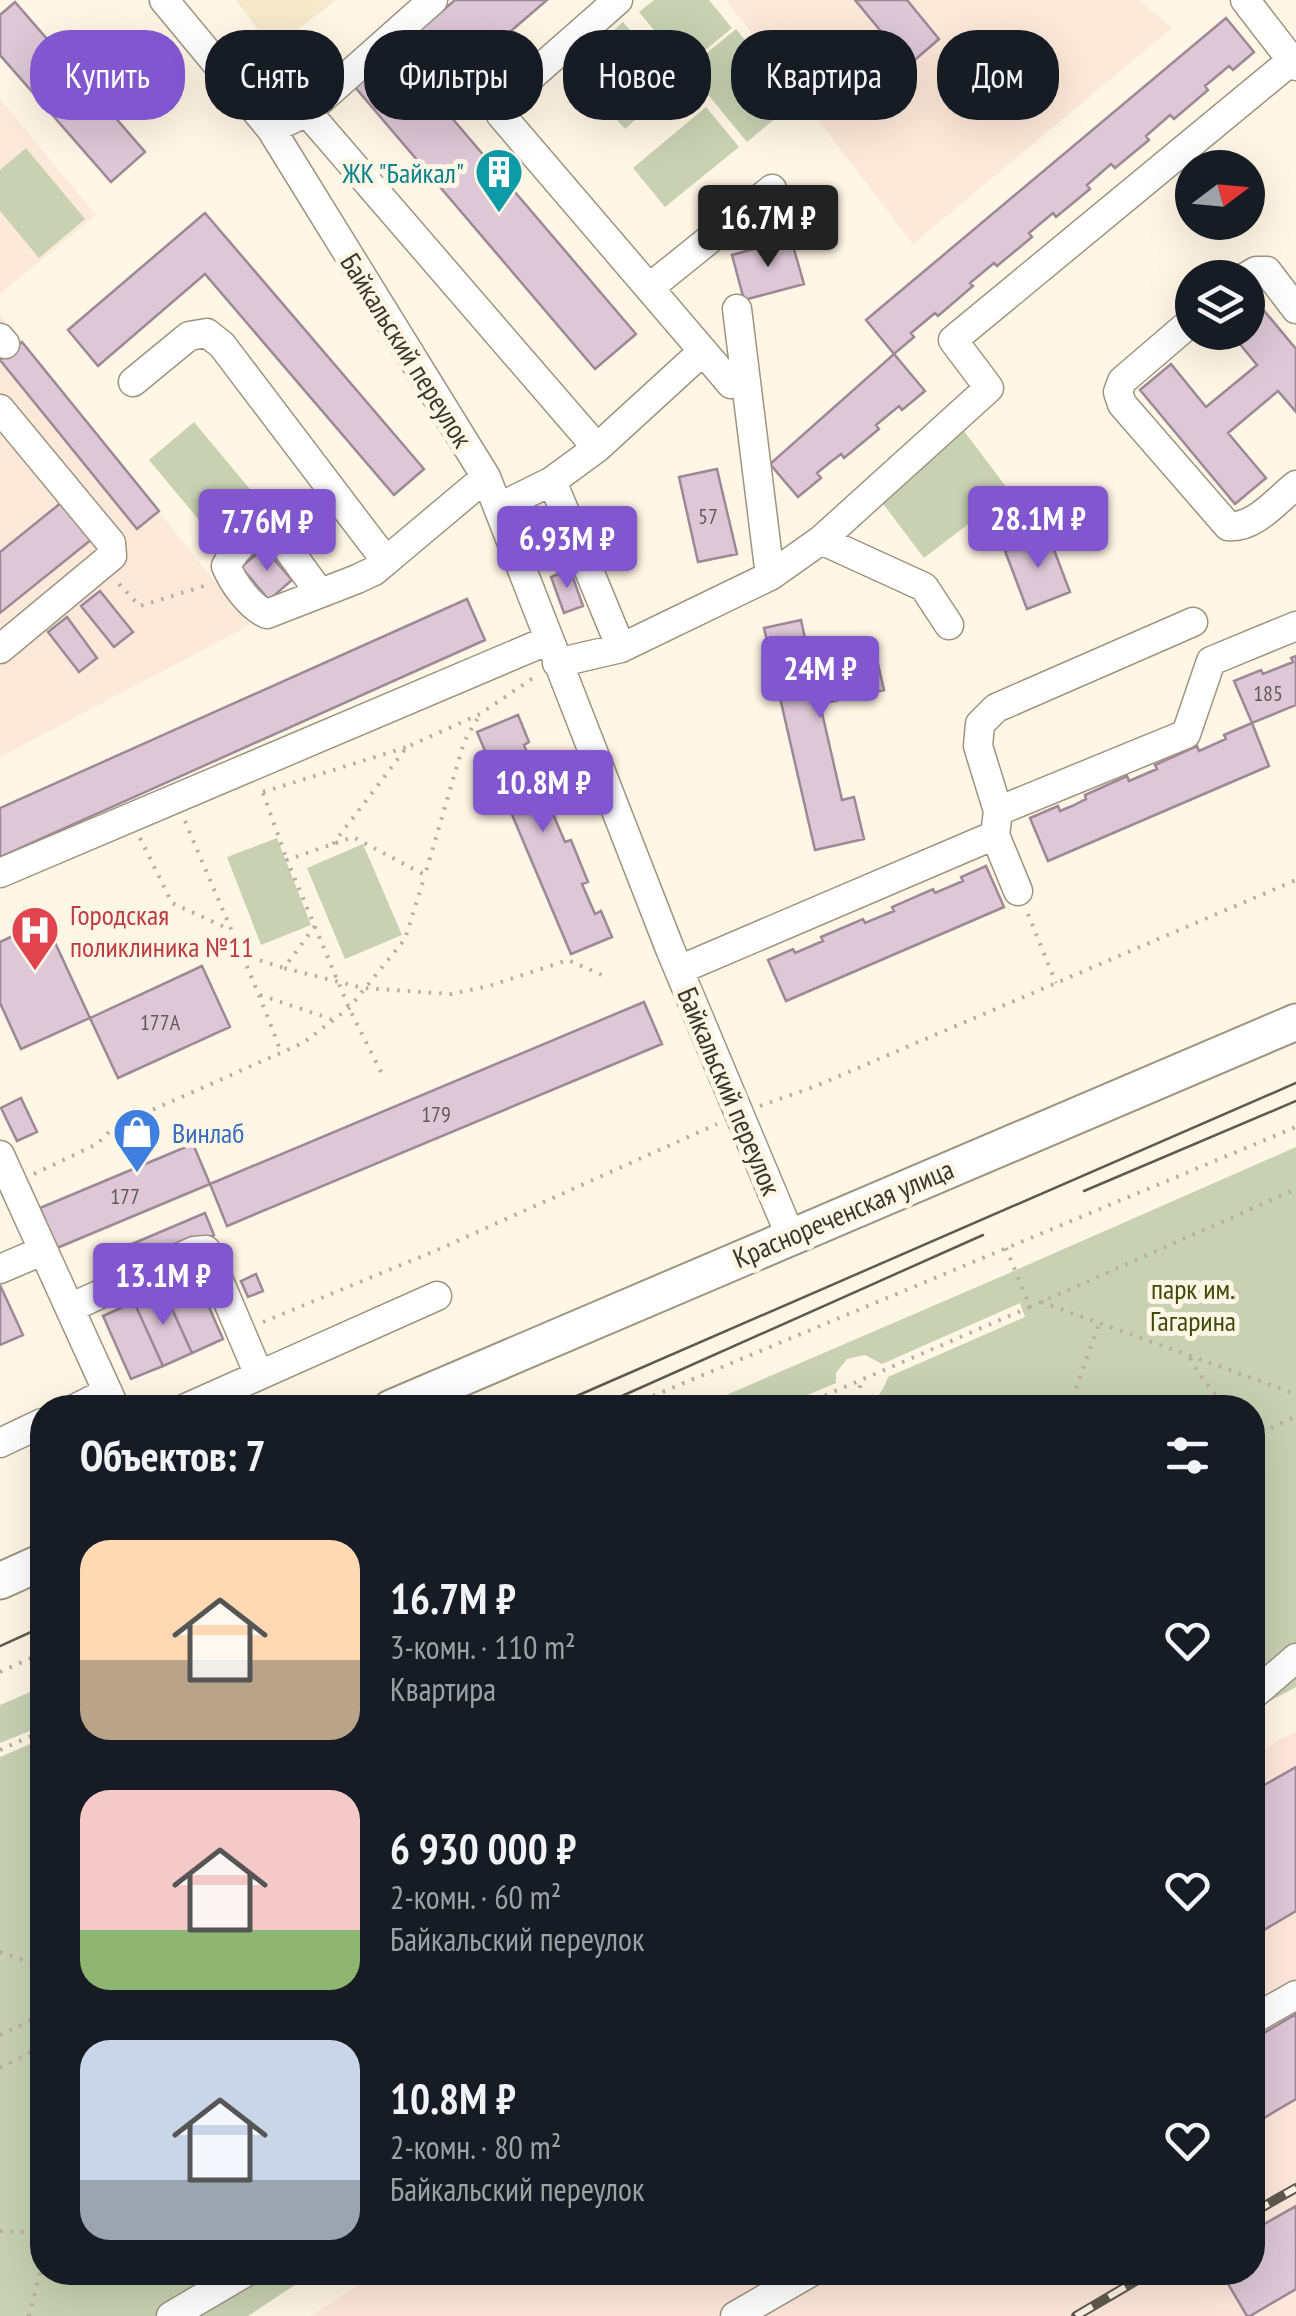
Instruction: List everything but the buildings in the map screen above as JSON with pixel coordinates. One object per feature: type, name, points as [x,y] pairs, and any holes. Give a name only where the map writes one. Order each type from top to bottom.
[{"type":"main road","name":"Краснореченская улица","points":[[421,1395],[1296,1022]]},
{"type":"main road","points":[[0,1581],[30,1567]]},
{"type":"street","name":"Байкальский переулок","points":[[164,0],[271,129],[486,477],[679,970],[790,1236]]},
{"type":"street","points":[[344,79],[433,0]]},
{"type":"street","points":[[618,0],[503,102],[499,108],[501,115],[731,384]]},
{"type":"street","points":[[0,873],[252,766],[553,651],[620,648],[770,576],[821,540],[989,388],[953,340],[1294,64],[1245,0]]},
{"type":"street","points":[[271,129],[290,120]]},
{"type":"street","points":[[314,120],[597,448]]},
{"type":"street","points":[[649,288],[772,189]]},
{"type":"street","points":[[1265,270],[1296,309]]},
{"type":"street","points":[[736,309],[770,576]]},
{"type":"street","points":[[133,382],[189,336],[207,332],[222,345],[386,561]]},
{"type":"street","points":[[1175,336],[1122,381],[1118,392],[1122,404],[1228,526],[1250,522],[1296,485]]},
{"type":"street","points":[[498,508],[552,481],[597,448],[702,351]]},
{"type":"street","points":[[0,410],[111,544],[112,556],[0,649]]},
{"type":"street","points":[[320,593],[279,537],[270,531],[258,532],[232,555],[226,566],[258,610],[268,614],[357,579],[374,571],[486,477]]},
{"type":"street","points":[[552,481],[620,648]]},
{"type":"street","points":[[821,540],[924,587],[949,625]]},
{"type":"street","points":[[1018,891],[978,746],[980,724],[996,708],[1194,622]]},
{"type":"street","points":[[679,970],[1186,734],[1211,661],[1296,626]]},
{"type":"street","points":[[0,1156],[110,1395]]},
{"type":"street","points":[[0,1268],[42,1250]]},
{"type":"street","points":[[70,1308],[194,1251],[206,1250],[259,1375]]},
{"type":"street","points":[[215,1395],[438,1296]]},
{"type":"street","points":[[0,1443],[30,1429]]},
{"type":"street","points":[[1265,1685],[1296,1658]]},
{"type":"street","points":[[1265,2013],[1296,1995]]},
{"type":"street","points":[[170,2316],[224,2285]]},
{"type":"street","points":[[736,2316],[790,2285]]},
{"type":"path","points":[[102,566],[140,606],[230,576]]},
{"type":"path","points":[[263,792],[407,747],[480,714],[553,651]]},
{"type":"path","points":[[12,1183],[97,1144],[114,1127],[303,1042],[348,1008],[405,939],[464,742],[480,714]]},
{"type":"path","points":[[333,844],[407,747]]},
{"type":"path","points":[[252,766],[348,1008],[381,1072]]},
{"type":"path","points":[[176,798],[281,1053]]},
{"type":"path","points":[[131,817],[172,903],[229,929]]},
{"type":"path","points":[[287,860],[353,838],[425,874]]},
{"type":"path","points":[[751,1110],[816,1086],[1296,880]]},
{"type":"path","points":[[1018,891],[1056,984]]},
{"type":"path","points":[[284,968],[315,926]]},
{"type":"path","points":[[240,954],[363,988],[451,994],[568,960],[602,976]]},
{"type":"path","points":[[260,995],[333,1020]]},
{"type":"path","points":[[240,1331],[435,1251],[724,1120]]},
{"type":"path","points":[[655,1395],[1296,1127]]},
{"type":"path","points":[[826,1395],[1296,1188]]},
{"type":"path","points":[[1006,1248],[1030,1307]]},
{"type":"path","points":[[1041,1302],[1296,1394]]},
{"type":"path","points":[[1074,1395],[1100,1324]]},
{"type":"path","points":[[1189,1356],[1196,1371],[1218,1395]]},
{"type":"path","points":[[858,1395],[862,1379]]},
{"type":"path","points":[[1265,1431],[1296,1416]]},
{"type":"path","points":[[0,1672],[30,1658]]},
{"type":"path","points":[[0,1750],[30,1737]]},
{"type":"path","points":[[0,1952],[30,1962]]},
{"type":"path","points":[[0,2035],[30,2021]]},
{"type":"path","points":[[0,2068],[30,2052]]},
{"type":"path","points":[[0,2231],[30,2232]]},
{"type":"path","points":[[29,2316],[37,2285]]},
{"type":"shaded area","points":[[236,0],[336,0],[297,30],[258,30]]},
{"type":"shaded area","points":[[726,0],[1139,0],[1172,28],[913,244],[818,120],[917,120],[917,30],[749,30]]},
{"type":"shaded area","points":[[0,99],[96,215],[0,294]]},
{"type":"shaded area","points":[[0,315],[250,625],[0,757]]},
{"type":"shaded area","points":[[1296,1731],[1296,2316],[311,2316],[358,2285],[1265,2285],[1265,1748]]},
{"type":"green space","points":[[654,0],[709,0],[732,28],[711,45],[711,30],[654,30],[639,12]]},
{"type":"green space","points":[[623,22],[630,30],[614,30]]},
{"type":"green space","points":[[731,33],[731,120],[773,120],[747,142],[711,98],[711,49]]},
{"type":"green space","points":[[711,113],[739,147],[665,207],[633,168],[690,120],[711,120]]},
{"type":"green space","points":[[617,120],[635,120],[625,129]]},
{"type":"green space","points":[[26,148],[85,219],[39,258],[0,211],[0,170]]},
{"type":"green space","points":[[194,422],[254,494],[209,532],[149,460]]},
{"type":"green space","points":[[964,431],[1010,492],[924,558],[878,497]]},
{"type":"green space","points":[[277,838],[311,925],[261,945],[227,857]]},
{"type":"green space","points":[[363,844],[402,935],[345,959],[307,868]]},
{"type":"green space","name":"парк им. Гагарина","points":[[1296,1147],[1296,1687],[1265,1704],[1265,1395],[879,1395],[888,1377],[1025,1317],[1020,1303],[882,1364],[865,1355],[847,1359],[836,1373],[836,1383],[808,1395],[726,1395]]},
{"type":"green space","points":[[30,1692],[30,1731],[0,1743],[0,1705]]},
{"type":"green space","points":[[30,1744],[30,2285],[295,2285],[248,2316],[0,2316],[0,1757]]},
{"type":"tram line","points":[[579,1395],[1296,1083]]},
{"type":"tram line","points":[[1084,1191],[1296,1101]]},
{"type":"tram line","points":[[624,1395],[983,1235]]},
{"type":"tram line","points":[[0,1646],[30,1632]]},
{"type":"railway","points":[[1265,2206],[1296,2188]]},
{"type":"railway","points":[[1076,2316],[1129,2285]]},
{"type":"place","name":"ЖК \"Байкал\"","points":[[499,214]]},
{"type":"place","name":"Городская поликлиника №11","points":[[35,972]]},
{"type":"place","name":"Винлаб","points":[[137,1174]]}]
